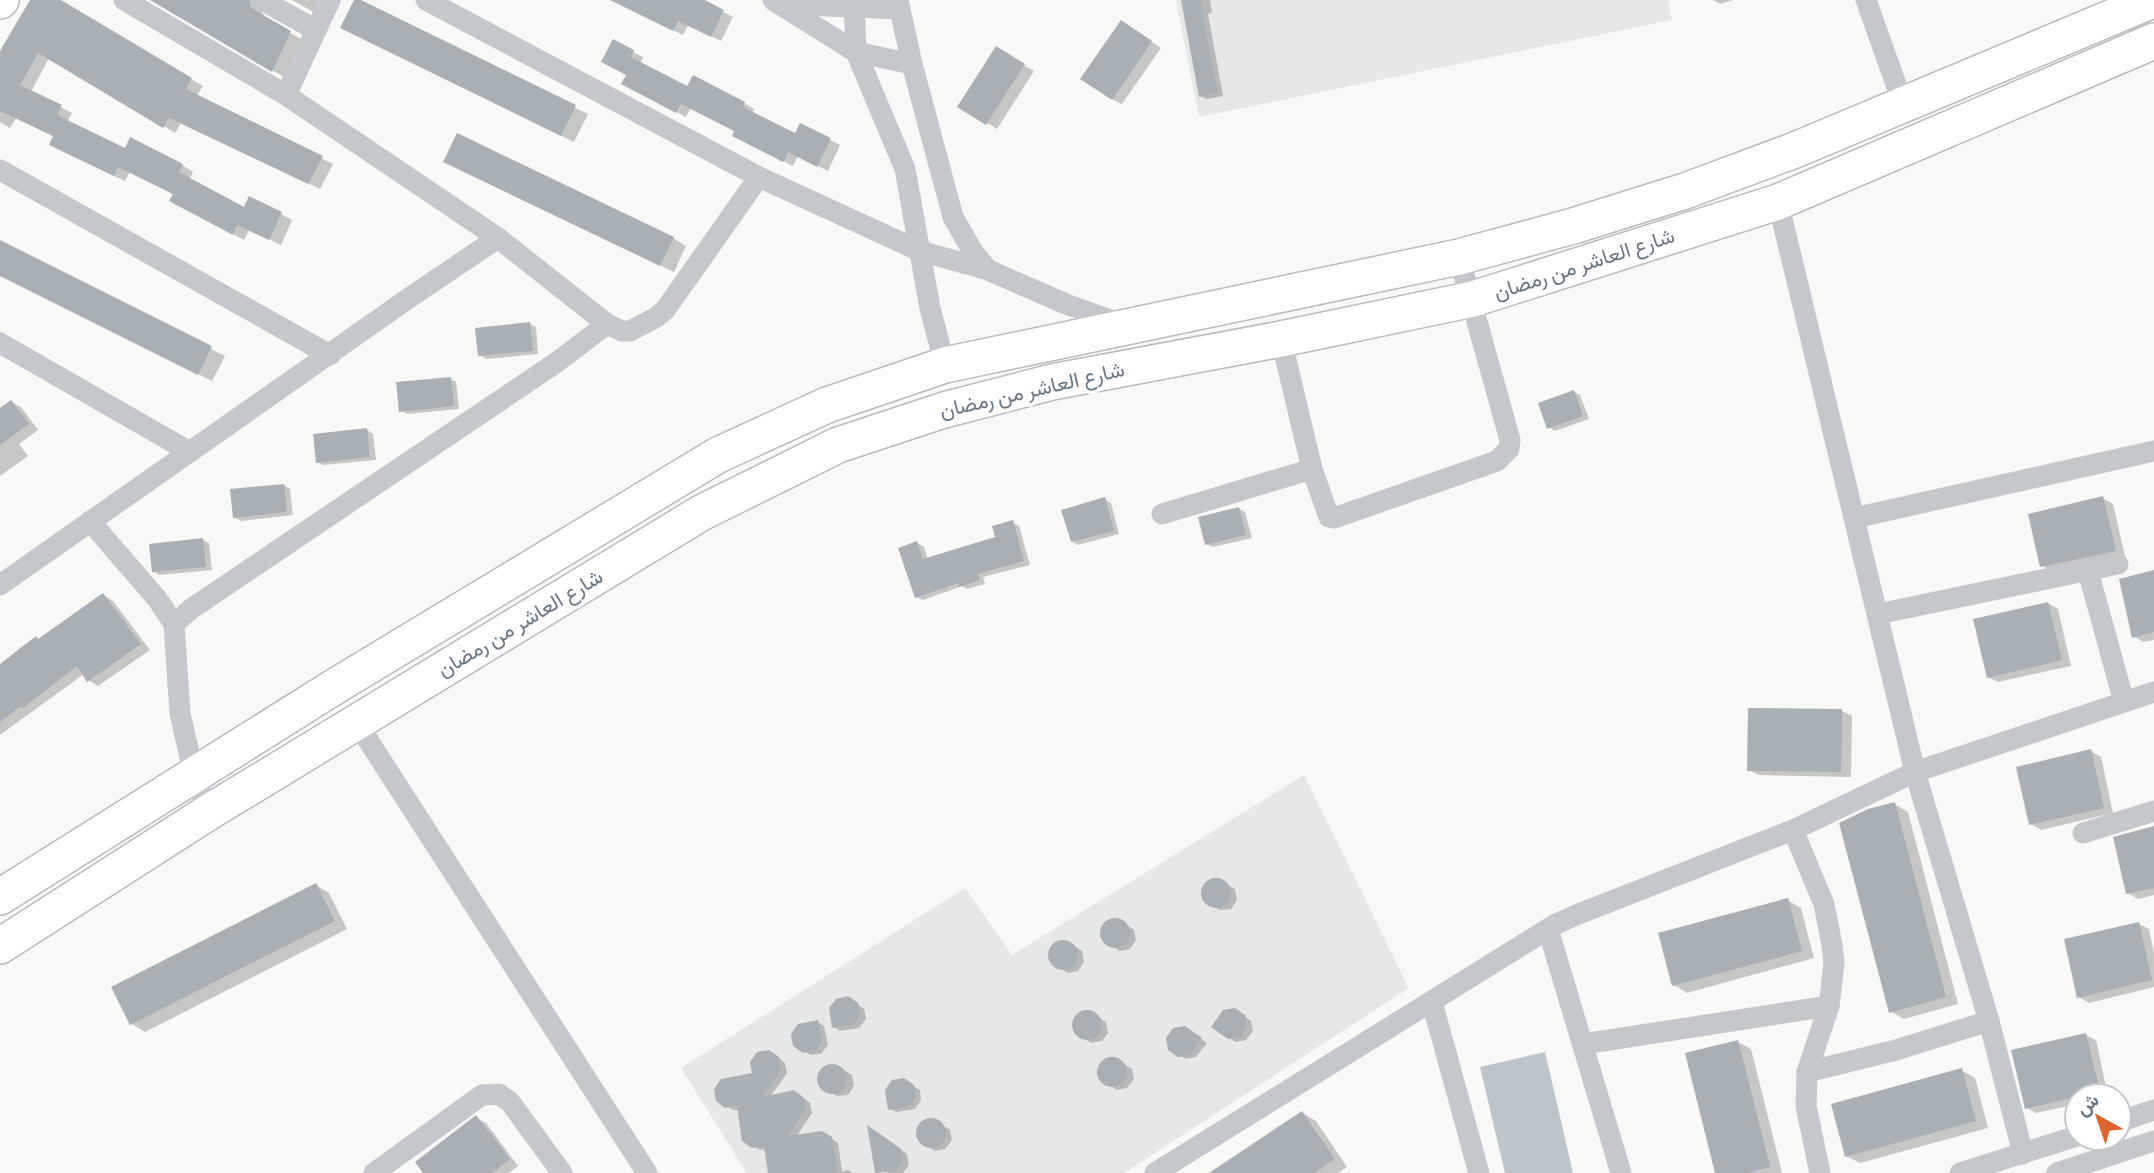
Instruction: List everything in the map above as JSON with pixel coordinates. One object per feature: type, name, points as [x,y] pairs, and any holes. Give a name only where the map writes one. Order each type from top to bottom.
[{"type":"main road","name":"شارع العاشر من رمضان","points":[[0,897],[334,687],[718,455],[827,405],[945,365],[1459,257],[1573,226],[1685,191],[1795,150],[2141,3]]},
{"type":"main road","name":"شارع العاشر من رمضان","points":[[0,946],[209,812],[701,513],[838,445],[944,410],[1052,382],[1472,299],[1778,202],[2154,41]]},
{"type":"street","points":[[124,0],[286,95],[498,238],[607,324],[622,331],[630,331],[665,310],[759,177]]},
{"type":"street","points":[[262,0],[316,30]]},
{"type":"street","points":[[286,95],[330,0]]},
{"type":"street","points":[[426,0],[759,177],[920,251],[988,270],[1066,304],[1129,326]]},
{"type":"street","points":[[1866,0],[1903,104]]},
{"type":"street","points":[[776,2],[899,4],[912,64],[953,217],[973,252],[988,270]]},
{"type":"street","points":[[776,2],[856,52],[912,64]]},
{"type":"street","points":[[854,4],[856,52],[905,169],[930,308],[945,365]]},
{"type":"street","points":[[0,170],[330,355]]},
{"type":"street","points":[[1778,202],[1915,772],[1989,1021],[2023,1154]]},
{"type":"street","points":[[0,585],[498,238]]},
{"type":"street","points":[[1280,339],[1312,470],[1329,517],[1334,518],[1497,461],[1504,457],[1510,440],[1459,257]]},
{"type":"street","points":[[174,624],[191,609],[557,362],[607,324]]},
{"type":"street","points":[[0,343],[190,452]]},
{"type":"street","points":[[1854,517],[2154,451]]},
{"type":"street","points":[[1162,514],[1312,470]]},
{"type":"street","points":[[90,521],[158,600],[174,624],[180,713],[194,775],[209,812]]},
{"type":"street","points":[[1878,614],[2118,564]]},
{"type":"street","points":[[2088,571],[2124,702]]},
{"type":"street","points":[[1155,1173],[1548,929],[1576,915],[1793,830],[1915,772],[2154,692]]},
{"type":"street","points":[[357,723],[647,1173]]},
{"type":"street","points":[[2083,833],[2154,811]]},
{"type":"street","points":[[1793,830],[1824,904],[1834,963],[1829,1006],[1807,1072],[1806,1106],[1820,1173]]},
{"type":"street","points":[[1548,929],[1621,1173]]},
{"type":"street","points":[[1432,1002],[1479,1173]]},
{"type":"street","points":[[1583,1044],[1829,1006]]},
{"type":"street","points":[[1807,1072],[1896,1050],[1989,1021]]},
{"type":"street","points":[[374,1173],[464,1107],[482,1096],[499,1094],[510,1102],[562,1173]]},
{"type":"street","points":[[2133,1117],[2154,1110]]},
{"type":"street","points":[[1960,1173],[2063,1141]]},
{"type":"street","points":[[2057,1173],[2154,1141]]},
{"type":"shaded area","points":[[1176,0],[1668,0],[1672,20],[1199,117]]},
{"type":"shaded area","points":[[1304,775],[1409,988],[1124,1173],[747,1173],[681,1068],[965,888],[1012,955]]},
{"type":"shaded area","points":[[1545,1052],[1573,1173],[1505,1173],[1480,1067]]},
{"type":"building","points":[[30,0],[61,0],[192,78],[186,89],[323,156],[308,184],[169,118],[163,128],[38,53],[20,85],[62,105],[57,115],[125,148],[130,137],[183,164],[179,172],[244,207],[249,196],[282,212],[269,240],[237,225],[233,235],[169,201],[173,194],[118,167],[114,176],[49,145],[53,136],[0,111],[0,51]]},
{"type":"building","points":[[150,0],[249,0],[250,6],[256,11],[291,31],[272,72]]},
{"type":"building","points":[[354,0],[361,0],[576,105],[561,136],[340,28]]},
{"type":"building","points":[[610,0],[705,0],[724,10],[711,37],[678,21],[673,31]]},
{"type":"building","points":[[1181,0],[1200,0],[1218,93],[1199,97]]},
{"type":"building","points":[[1121,20],[1152,41],[1112,100],[1080,79]]},
{"type":"building","points":[[613,39],[634,50],[631,57],[687,86],[693,75],[745,102],[743,107],[795,133],[800,123],[831,138],[817,167],[788,152],[783,162],[732,136],[734,131],[681,104],[676,113],[621,84],[626,75],[601,62]]},
{"type":"building","points":[[996,46],[1025,64],[986,125],[957,107]]},
{"type":"building","points":[[457,133],[674,237],[660,266],[443,162]]},
{"type":"building","points":[[0,240],[212,346],[198,375],[0,276]]},
{"type":"building","points":[[530,322],[533,351],[478,356],[475,328]]},
{"type":"building","points":[[451,377],[454,406],[399,412],[396,382]]},
{"type":"building","points":[[1574,390],[1583,416],[1547,429],[1538,403]]},
{"type":"building","points":[[11,400],[29,424],[0,445],[0,408]]},
{"type":"building","points":[[367,428],[370,457],[316,463],[313,434]]},
{"type":"building","points":[[284,484],[287,512],[233,518],[230,489]]},
{"type":"building","points":[[2103,496],[2116,551],[2040,567],[2028,514]]},
{"type":"building","points":[[1105,497],[1114,531],[1071,542],[1061,510]]},
{"type":"building","points":[[1239,507],[1246,535],[1205,545],[1198,517]]},
{"type":"building","points":[[1013,520],[1024,561],[978,574],[980,580],[959,587],[958,583],[915,598],[898,548],[917,541],[923,559],[995,537],[992,526]]},
{"type":"building","points":[[203,538],[206,567],[152,572],[149,544]]},
{"type":"building","points":[[2154,570],[2154,632],[2132,638],[2119,579]]},
{"type":"building","points":[[103,593],[141,644],[87,682],[77,666],[23,708],[21,706],[0,722],[0,664],[36,636],[38,639]]},
{"type":"building","points":[[2048,602],[2062,660],[1987,678],[1973,619]]},
{"type":"building","points":[[1748,708],[1842,709],[1841,772],[1747,771]]},
{"type":"building","points":[[2091,749],[2104,808],[2029,825],[2016,767]]},
{"type":"building","points":[[1895,802],[1946,997],[1889,1013],[1839,823],[1868,809]]},
{"type":"building","points":[[2154,826],[2154,888],[2126,894],[2113,837]]},
{"type":"building","points":[[1216,878],[1227,882],[1231,893],[1227,904],[1216,908],[1205,904],[1201,893],[1205,882]]},
{"type":"building","points":[[316,883],[335,921],[130,1025],[111,987]]},
{"type":"building","points":[[1788,898],[1802,951],[1672,986],[1658,933]]},
{"type":"building","points":[[1115,918],[1126,922],[1130,933],[1126,944],[1115,948],[1104,944],[1100,933],[1104,922]]},
{"type":"building","points":[[2139,922],[2152,980],[2077,998],[2064,939]]},
{"type":"building","points":[[1063,940],[1074,944],[1078,955],[1074,966],[1063,970],[1052,966],[1048,955],[1052,944]]},
{"type":"building","points":[[848,996],[858,1003],[860,1015],[853,1025],[832,1028],[829,1008],[836,999]]},
{"type":"building","points":[[1235,1008],[1245,1015],[1247,1027],[1240,1037],[1228,1039],[1211,1027],[1223,1010]]},
{"type":"building","points":[[1087,1010],[1098,1014],[1102,1025],[1098,1036],[1087,1040],[1076,1036],[1072,1025],[1076,1014]]},
{"type":"building","points":[[818,1020],[822,1041],[815,1051],[803,1053],[793,1046],[791,1034],[798,1024]]},
{"type":"building","points":[[1185,1026],[1202,1038],[1190,1055],[1178,1057],[1168,1050],[1166,1038],[1173,1028]]},
{"type":"building","points":[[2086,1033],[2098,1082],[2063,1082],[2063,1100],[2025,1109],[2011,1050]]},
{"type":"building","points":[[1738,1040],[1770,1167],[1748,1173],[1715,1173],[1685,1053]]},
{"type":"building","points":[[769,1050],[779,1057],[781,1069],[762,1097],[794,1090],[804,1098],[806,1109],[788,1136],[822,1131],[832,1137],[838,1173],[768,1173],[764,1146],[752,1148],[742,1141],[737,1106],[725,1108],[716,1101],[714,1089],[721,1079],[752,1073],[750,1062],[757,1052]]},
{"type":"building","points":[[1112,1057],[1123,1061],[1127,1072],[1123,1083],[1112,1087],[1101,1083],[1097,1072],[1101,1061]]},
{"type":"building","points":[[832,1064],[843,1068],[847,1079],[843,1090],[832,1094],[821,1090],[817,1079],[821,1068]]},
{"type":"building","points":[[1962,1068],[1976,1121],[1845,1157],[1831,1104]]},
{"type":"building","points":[[904,1078],[914,1085],[916,1096],[909,1106],[888,1110],[885,1090],[892,1080]]},
{"type":"building","points":[[1302,1111],[1335,1159],[1314,1173],[1209,1173]]},
{"type":"building","points":[[476,1115],[510,1159],[492,1173],[423,1173],[415,1162]]},
{"type":"building","points":[[931,1118],[942,1122],[946,1133],[942,1144],[931,1148],[920,1144],[916,1133],[920,1122]]},
{"type":"building","points":[[867,1125],[901,1149],[903,1161],[896,1171],[875,1173]]}]
